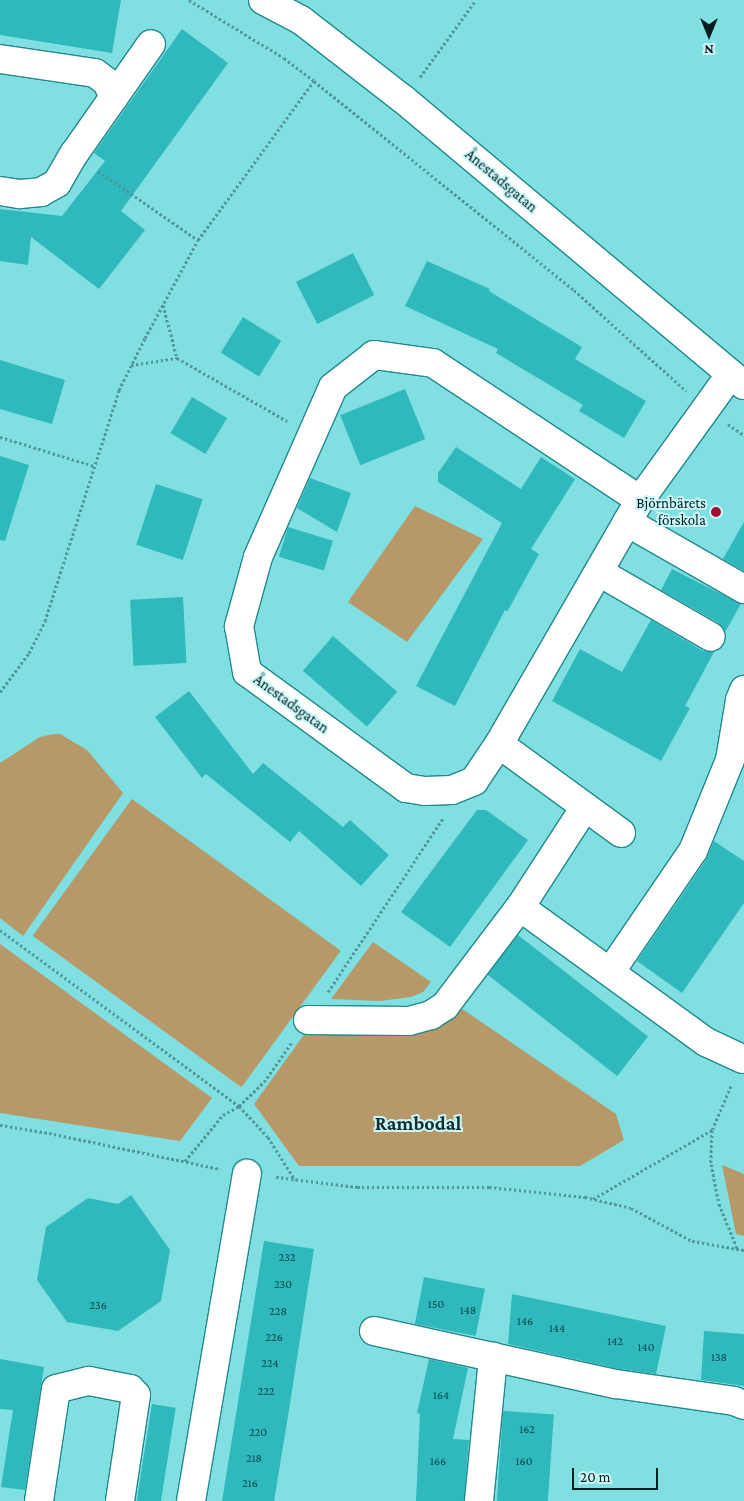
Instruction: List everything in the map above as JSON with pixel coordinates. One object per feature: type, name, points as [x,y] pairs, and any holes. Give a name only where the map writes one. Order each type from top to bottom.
[{"type":"street","name":"Ånestadsgatan","points":[[263,0],[300,20],[403,99],[738,379],[705,408],[634,511],[499,744],[474,781],[452,790],[425,791],[406,788],[247,672],[239,626],[258,556],[333,387],[374,355],[433,363],[634,511]]},
{"type":"street","points":[[0,191],[20,194],[42,192],[57,183],[74,154],[151,44]]},
{"type":"street","points":[[0,59],[96,73],[108,82],[114,98]]},
{"type":"street","points":[[634,511],[744,589]]},
{"type":"street","points":[[599,572],[711,637]]},
{"type":"street","points":[[611,971],[693,852],[730,760],[740,700],[744,690]]},
{"type":"street","points":[[499,744],[620,833]]},
{"type":"street","points":[[308,1020],[409,1021],[431,1015],[445,1006],[520,907],[585,807]]},
{"type":"street","points":[[520,907],[611,971],[706,1042],[742,1059]]},
{"type":"street","points":[[190,1501],[246,1174]]},
{"type":"street","points":[[374,1331],[616,1384],[734,1401],[744,1405]]},
{"type":"street","points":[[479,1501],[492,1357]]},
{"type":"street","points":[[39,1501],[56,1389],[89,1381],[130,1389],[136,1395],[120,1501]]},
{"type":"path","points":[[189,0],[284,58],[314,81],[574,290],[705,408]]},
{"type":"path","points":[[403,99],[476,0]]},
{"type":"path","points":[[0,692],[29,653],[45,621],[119,390],[131,365],[198,240],[314,81]]},
{"type":"path","points":[[74,154],[198,240]]},
{"type":"path","points":[[163,305],[176,358]]},
{"type":"path","points":[[131,365],[176,358],[311,436]]},
{"type":"path","points":[[0,437],[94,466]]},
{"type":"path","points":[[185,1161],[223,1115],[239,1106],[264,1082],[441,823],[452,790]]},
{"type":"path","points":[[0,930],[239,1106],[268,1137],[295,1180]]},
{"type":"path","points":[[737,1248],[719,1204],[711,1164],[712,1130],[742,1059]]},
{"type":"path","points":[[0,1125],[246,1174],[357,1187],[489,1187],[592,1199],[631,1208],[692,1241],[744,1250]]},
{"type":"path","points":[[592,1199],[712,1130]]},
{"type":"shaded area","points":[[415,506],[483,539],[407,642],[348,602]]},
{"type":"shaded area","points":[[60,734],[87,750],[123,793],[23,936],[0,918],[0,763],[40,737]]},
{"type":"shaded area","points":[[132,799],[341,951],[241,1087],[33,936]]},
{"type":"shaded area","points":[[373,942],[431,982],[423,992],[411,997],[380,1001],[331,999]]},
{"type":"shaded area","points":[[0,944],[212,1098],[180,1141],[0,1113]]},
{"type":"shaded area","points":[[455,1004],[616,1114],[624,1140],[580,1166],[299,1166],[254,1104],[311,1025]]},
{"type":"shaded area","points":[[722,1165],[744,1174],[744,1236],[736,1234]]},
{"type":"building","points":[[0,0],[121,0],[112,53],[0,35]]},
{"type":"building","points":[[182,29],[228,63],[121,211],[145,230],[99,289],[31,237],[28,265],[0,261],[0,209],[62,216],[105,161],[94,153]]},
{"type":"building","points":[[353,253],[374,295],[317,324],[296,282]]},
{"type":"building","points":[[427,261],[490,289],[489,291],[582,347],[575,359],[646,401],[624,438],[579,411],[583,405],[496,353],[498,349],[405,306]]},
{"type":"building","points":[[243,317],[281,341],[259,376],[221,353]]},
{"type":"building","points":[[0,360],[65,380],[52,424],[0,409]]},
{"type":"building","points":[[405,389],[425,439],[360,465],[340,415]]},
{"type":"building","points":[[192,397],[227,418],[206,454],[170,433]]},
{"type":"building","points":[[456,447],[521,489],[541,457],[575,479],[531,549],[539,554],[507,612],[505,610],[455,706],[416,686],[502,523],[438,482],[438,473]]},
{"type":"building","points":[[0,456],[29,465],[5,541],[0,540]]},
{"type":"building","points":[[310,478],[351,493],[337,532],[297,508]]},
{"type":"building","points":[[156,484],[203,499],[183,560],[136,545]]},
{"type":"building","points":[[744,522],[744,571],[723,559]]},
{"type":"building","points":[[288,527],[333,541],[324,570],[279,557]]},
{"type":"building","points":[[672,569],[741,604],[725,632],[719,623],[661,590]]},
{"type":"building","points":[[183,597],[186,663],[134,666],[130,600]]},
{"type":"building","points":[[651,620],[703,651],[714,652],[685,706],[690,708],[661,761],[552,701],[580,649],[622,672]]},
{"type":"building","points":[[333,636],[397,692],[367,726],[303,671]]},
{"type":"building","points":[[189,691],[253,774],[263,763],[343,827],[350,820],[389,855],[361,886],[299,831],[290,842],[206,774],[202,778],[155,717]]},
{"type":"building","points":[[477,810],[486,810],[528,840],[450,947],[401,912]]},
{"type":"building","points":[[714,841],[744,861],[744,903],[682,993],[637,961],[706,860]]},
{"type":"building","points":[[518,935],[648,1037],[617,1076],[487,974]]},
{"type":"building","points":[[131,1195],[170,1250],[161,1301],[118,1331],[67,1322],[37,1280],[46,1227],[88,1198],[118,1204]]},
{"type":"building","points":[[264,1241],[314,1249],[289,1410],[274,1501],[222,1501]]},
{"type":"building","points":[[424,1277],[485,1289],[476,1336],[415,1324]]},
{"type":"building","points":[[512,1294],[666,1326],[656,1374],[619,1369],[508,1344]]},
{"type":"building","points":[[704,1331],[744,1334],[744,1386],[701,1380]]},
{"type":"building","points":[[0,1359],[44,1367],[25,1490],[1,1487],[13,1410],[0,1409]]},
{"type":"building","points":[[429,1359],[468,1368],[453,1439],[469,1440],[464,1501],[416,1501],[420,1414],[417,1413]]},
{"type":"building","points":[[152,1404],[176,1408],[161,1501],[137,1501]]},
{"type":"building","points":[[503,1411],[554,1415],[548,1501],[497,1501]]},
{"type":"place","name":"Björnbärets förskola","points":[[716,512]]},
{"type":"district","name":"Rambodal","points":[[418,1123]]}]
